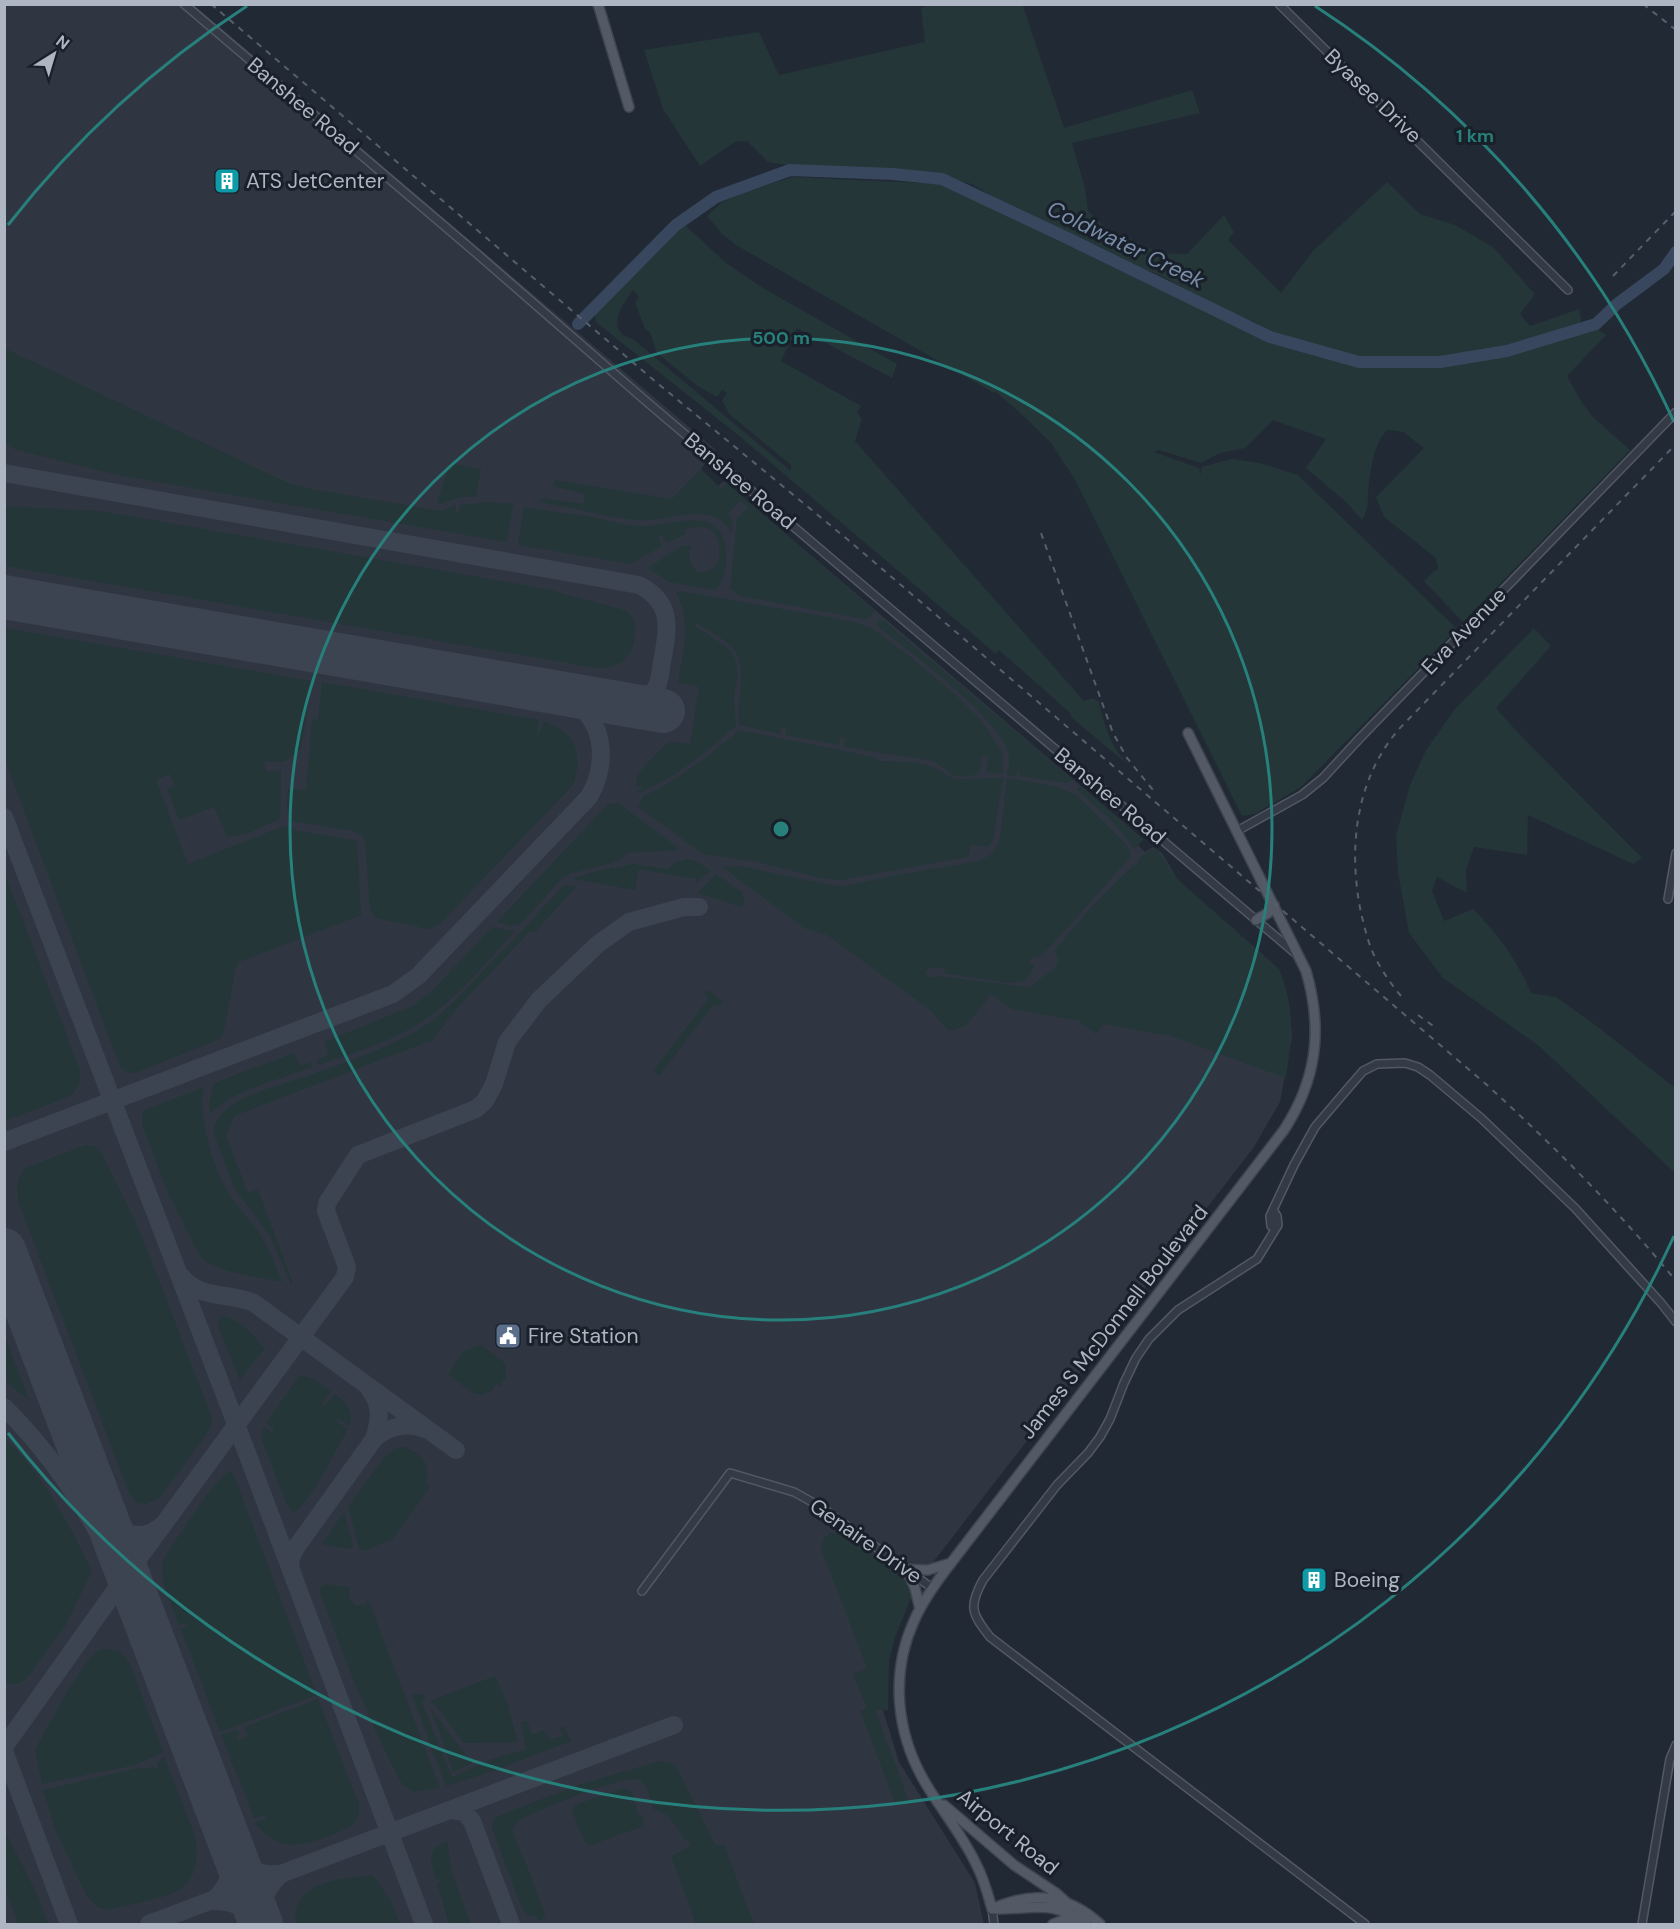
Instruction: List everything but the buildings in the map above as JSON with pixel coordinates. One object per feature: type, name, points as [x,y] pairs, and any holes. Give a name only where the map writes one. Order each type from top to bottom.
[{"type":"main road","points":[[598,4],[629,107]]},
{"type":"main road","name":"James S McDonnell Boulevard","points":[[992,1909],[973,1857],[929,1789],[908,1749],[899,1701],[904,1649],[920,1609],[932,1588],[1291,1120],[1311,1069],[1316,1027],[1312,992],[1306,971],[1188,733]]},
{"type":"main road","points":[[1256,920],[1268,913],[1274,905]]},
{"type":"main road","points":[[920,1609],[915,1588],[906,1569],[928,1570],[951,1563]]},
{"type":"main road","name":"Airport Road","points":[[929,1789],[955,1816],[1014,1865],[1056,1893],[1064,1906],[1083,1922]]},
{"type":"main road","name":"Airport Road","points":[[992,1909],[1011,1901],[1040,1898],[1079,1908],[1100,1924]]},
{"type":"main road","points":[[1052,1924],[1066,1919],[1083,1922]]},
{"type":"street","name":"Banshee Road","points":[[184,4],[1298,956]]},
{"type":"street","name":"Byasee Drive","points":[[1279,4],[1568,290]]},
{"type":"street","name":"Eva Avenue","points":[[1237,831],[1302,795],[1323,778],[1675,412]]},
{"type":"street","points":[[1668,899],[1676,853]]},
{"type":"street","points":[[1365,1924],[990,1637],[976,1619],[973,1605],[975,1594],[983,1580],[1057,1485],[1100,1437],[1136,1358],[1149,1339],[1178,1310],[1257,1259],[1275,1228],[1270,1226],[1270,1216],[1315,1127],[1363,1071],[1377,1064],[1405,1063],[1418,1067],[1481,1118],[1580,1213],[1676,1322]]},
{"type":"street","name":"Genaire Drive","points":[[642,1591],[730,1473],[794,1492],[821,1507],[932,1588]]},
{"type":"street","points":[[1642,1924],[1670,1759],[1676,1745]]},
{"type":"street","points":[[1052,1924],[1064,1906]]},
{"type":"street","name":"James S McDonnell Boulevard","points":[[992,1909],[994,1924]]},
{"type":"shaded area","points":[[930,4],[1027,5],[1023,6],[1064,128],[1192,90],[1200,113],[1072,143],[1085,188],[1088,211],[1105,227],[1159,253],[1187,254],[1224,215],[1234,232],[1228,240],[1281,293],[1313,251],[1387,182],[1420,214],[1455,225],[1493,247],[1535,294],[1520,314],[1530,326],[1579,309],[1581,320],[1579,324],[1514,346],[1439,359],[1360,359],[1272,333],[1255,322],[1219,307],[1159,275],[1098,250],[1011,208],[974,185],[932,172],[792,166],[768,162],[747,141],[735,142],[700,166],[663,109],[644,50],[759,32],[779,75],[925,42],[921,8]]},
{"type":"shaded area","points":[[4,5],[194,5],[716,450],[700,470],[718,486],[724,481],[1143,839],[1138,845],[1145,852],[1153,847],[1162,853],[1178,880],[1279,969],[1290,1010],[1292,1037],[1280,1102],[1254,1147],[907,1596],[883,1666],[883,1710],[899,1762],[975,1883],[984,1924],[5,1924]]},
{"type":"shaded area","points":[[793,177],[943,184],[1268,341],[1361,367],[1440,367],[1503,357],[1597,328],[1606,335],[1567,376],[1592,416],[1630,450],[1463,622],[1424,581],[1438,568],[1436,558],[1384,517],[1376,497],[1424,448],[1403,432],[1388,430],[1380,440],[1372,462],[1367,507],[1362,520],[1346,502],[1306,468],[1326,439],[1273,420],[1245,448],[1220,453],[1201,463],[1159,450],[1154,452],[1199,468],[1201,475],[1201,467],[1232,459],[1260,463],[1298,475],[1457,629],[1301,787],[1255,814],[1242,816],[1074,478],[1051,443],[996,392],[994,393],[736,245],[721,233],[707,216],[721,203],[745,191]]},
{"type":"shaded area","points":[[685,225],[726,263],[763,288],[897,364],[892,378],[797,328],[781,361],[861,406],[857,412],[862,419],[855,441],[1084,701],[1092,698],[1099,702],[1109,735],[1117,751],[1128,765],[1071,717],[1070,713],[999,650],[996,654],[738,435],[597,323],[594,314]],"holes":[[[633,290],[639,297],[635,302],[645,329],[650,332],[656,352],[696,385],[717,397],[722,390],[727,393],[722,400],[729,414],[791,465],[791,471],[633,339],[619,330],[618,317],[624,303]]]},
{"type":"shaded area","points":[[4,348],[288,483],[440,511],[456,505],[456,512],[459,513],[460,505],[491,502],[513,504],[507,542],[122,476],[17,450],[5,441]]},
{"type":"shaded area","points":[[450,463],[481,469],[476,497],[461,497],[440,504],[437,502]]},
{"type":"shaded area","points":[[701,469],[721,489],[727,483],[874,611],[869,618],[864,619],[741,596],[730,589],[737,518],[748,507],[740,500],[728,514],[733,520],[732,533],[720,520],[705,515],[636,520],[539,502],[543,498],[584,504],[585,494],[553,486],[555,480],[672,499]]},
{"type":"shaded area","points":[[4,506],[101,511],[547,589],[627,611],[635,621],[634,641],[628,656],[622,662],[607,668],[596,668],[5,566]]},
{"type":"shaded area","points":[[524,507],[638,526],[690,520],[707,522],[721,534],[725,543],[724,574],[715,590],[669,582],[648,568],[683,545],[692,547],[689,551],[689,558],[695,569],[701,573],[712,569],[718,563],[719,545],[714,533],[702,527],[685,530],[686,534],[667,543],[662,535],[658,537],[662,546],[631,564],[518,545]]},
{"type":"shaded area","points":[[679,591],[851,621],[873,629],[957,696],[981,720],[1003,753],[1003,774],[986,772],[988,757],[983,755],[979,774],[962,777],[953,775],[934,761],[844,747],[845,738],[840,737],[839,745],[785,735],[786,728],[781,727],[780,734],[739,725],[741,673],[737,654],[732,647],[697,623],[695,626],[728,648],[735,658],[738,673],[734,697],[736,726],[678,772],[638,793],[641,786],[636,787],[637,776],[668,742],[690,744],[699,687],[678,682],[685,637],[684,615],[676,593]]},
{"type":"shaded area","points":[[878,620],[883,620],[1073,780],[1065,783],[1019,776],[1020,769],[1016,776],[1007,775],[1009,756],[1003,741],[990,724],[952,686],[877,626]]},
{"type":"shaded area","points":[[5,628],[312,681],[301,749],[284,762],[264,762],[266,772],[281,770],[280,819],[246,834],[227,837],[214,807],[179,820],[167,789],[175,786],[170,774],[156,780],[188,864],[284,826],[357,841],[361,915],[239,962],[235,970],[222,1037],[213,1042],[137,1072],[128,1073],[120,1067],[5,760]]},
{"type":"shaded area","points":[[1534,628],[1551,646],[1496,708],[1642,858],[1633,864],[1528,815],[1527,855],[1474,847],[1466,870],[1467,893],[1437,877],[1432,891],[1444,921],[1473,909],[1506,948],[1531,993],[1556,997],[1675,1088],[1675,1173],[1539,1046],[1443,978],[1409,933],[1398,873],[1396,836],[1410,785],[1426,750],[1455,709]]},
{"type":"shaded area","points":[[322,682],[539,720],[537,732],[540,732],[543,721],[563,732],[574,746],[578,763],[573,785],[439,925],[429,929],[375,918],[370,909],[365,842],[362,835],[353,831],[291,821],[287,807],[288,789],[306,790],[312,719],[318,720]]},
{"type":"shaded area","points":[[739,730],[870,756],[881,761],[913,762],[933,767],[954,779],[1003,778],[993,840],[988,847],[971,845],[968,857],[841,880],[824,879],[758,862],[703,854],[637,806],[642,797],[669,783]]},
{"type":"shaded area","points":[[1007,778],[1054,786],[1077,795],[1123,841],[1130,850],[1131,856],[1041,956],[1032,958],[1029,962],[1035,966],[1025,981],[1008,983],[944,973],[945,970],[941,967],[929,968],[925,973],[929,978],[937,976],[1029,987],[1055,968],[1059,960],[1054,951],[1093,905],[1134,864],[1136,866],[1142,855],[1146,855],[1153,848],[1178,880],[1279,969],[1288,996],[1291,1022],[1286,1078],[1171,1036],[1104,1024],[1096,1034],[1076,1019],[1011,1009],[991,994],[966,1026],[949,1031],[929,1009],[827,935],[804,928],[722,867],[740,866],[830,885],[846,886],[974,862],[987,857],[995,850],[1000,838]]},
{"type":"shaded area","points":[[1081,785],[1143,840],[1134,849],[1115,825],[1077,790]]},
{"type":"shaded area","points":[[618,803],[676,846],[678,850],[628,853],[616,862],[569,874],[562,878],[522,923],[511,926],[497,922],[608,804]]},
{"type":"shaded area","points":[[688,859],[696,861],[711,871],[696,883],[696,879],[639,869],[635,890],[573,879],[632,864],[668,869],[676,862]]},
{"type":"shaded area","points":[[4,871],[80,1070],[79,1084],[71,1096],[5,1120]]},
{"type":"shaded area","points":[[716,874],[743,893],[745,902],[742,907],[697,893]]},
{"type":"shaded area","points":[[565,885],[576,887],[534,933],[530,931],[460,1005],[431,1042],[234,1116],[226,1136],[248,1193],[258,1189],[293,1284],[291,1284],[270,1236],[234,1188],[213,1131],[217,1121],[224,1112],[243,1099],[365,1055],[405,1037],[437,1017]]},
{"type":"shaded area","points":[[492,927],[515,931],[469,981],[432,1015],[395,1037],[319,1065],[317,1060],[328,1055],[324,1042],[413,1006],[432,991]]},
{"type":"shaded area","points":[[707,991],[723,1002],[719,1007],[714,1004],[659,1076],[653,1071],[708,999],[704,995]]},
{"type":"shaded area","points":[[294,1053],[300,1066],[311,1062],[312,1067],[245,1091],[220,1105],[210,1114],[209,1103],[214,1083]]},
{"type":"shaded area","points":[[204,1087],[202,1098],[205,1127],[223,1184],[263,1239],[282,1282],[226,1270],[206,1261],[199,1255],[168,1193],[144,1130],[142,1115],[145,1110]]},
{"type":"shaded area","points":[[86,1145],[94,1146],[101,1152],[140,1231],[212,1418],[210,1429],[160,1498],[146,1504],[137,1503],[129,1493],[18,1201],[18,1183],[25,1168]]},
{"type":"shaded area","points":[[221,1316],[240,1323],[264,1349],[240,1380],[218,1326]]},
{"type":"shaded area","points":[[5,1336],[29,1400],[5,1381]]},
{"type":"shaded area","points":[[481,1345],[506,1364],[506,1381],[503,1381],[500,1386],[496,1384],[491,1391],[482,1395],[473,1393],[449,1375],[463,1351]]},
{"type":"shaded area","points":[[300,1375],[314,1379],[331,1392],[322,1403],[325,1406],[335,1394],[346,1404],[351,1420],[349,1426],[338,1418],[336,1421],[348,1429],[308,1498],[293,1513],[286,1503],[261,1438],[263,1426],[272,1433],[274,1429],[266,1423]]},
{"type":"shaded area","points":[[5,1439],[44,1484],[65,1518],[92,1571],[66,1624],[28,1677],[14,1684],[4,1682]]},
{"type":"shaded area","points":[[405,1447],[424,1461],[428,1470],[425,1483],[430,1487],[392,1540],[360,1551],[348,1507],[387,1454],[394,1449]]},
{"type":"shaded area","points":[[229,1471],[233,1473],[317,1695],[220,1732],[181,1629],[188,1626],[186,1623],[179,1625],[166,1592],[162,1566],[164,1558],[195,1511]]},
{"type":"shaded area","points":[[344,1512],[353,1546],[350,1549],[322,1544]]},
{"type":"shaded area","points":[[831,1533],[842,1535],[906,1578],[912,1596],[895,1637],[889,1661],[888,1710],[876,1712],[909,1802],[896,1805],[860,1711],[867,1708],[853,1674],[867,1668],[821,1549],[823,1540]]},
{"type":"shaded area","points":[[326,1584],[350,1587],[349,1597],[355,1606],[366,1604],[368,1599],[440,1788],[413,1792],[402,1784],[368,1713],[338,1641],[320,1592],[320,1588]]},
{"type":"shaded area","points":[[107,1649],[120,1651],[130,1664],[163,1752],[135,1765],[42,1784],[35,1750],[83,1668],[98,1651]]},
{"type":"shaded area","points":[[495,1676],[507,1702],[518,1742],[464,1743],[430,1701]]},
{"type":"shaded area","points":[[420,1694],[426,1697],[422,1703],[452,1777],[489,1760],[524,1750],[526,1748],[521,1722],[527,1721],[532,1735],[542,1730],[552,1739],[563,1736],[560,1727],[564,1727],[571,1741],[493,1771],[446,1786],[412,1695]]},
{"type":"shaded area","points":[[318,1699],[359,1804],[358,1816],[350,1826],[324,1838],[304,1844],[285,1844],[270,1838],[255,1823],[266,1818],[265,1815],[254,1818],[221,1735],[237,1730],[240,1735],[236,1737],[238,1741],[247,1736],[244,1727]]},
{"type":"shaded area","points":[[431,1709],[472,1763],[453,1772]]},
{"type":"shaded area","points":[[164,1757],[195,1836],[197,1851],[193,1874],[184,1887],[170,1894],[108,1910],[97,1907],[87,1896],[56,1832],[43,1790],[139,1768],[146,1769],[153,1766],[155,1769],[159,1768],[157,1763]]},
{"type":"shaded area","points":[[660,1761],[673,1764],[677,1768],[715,1844],[724,1845],[754,1924],[696,1924],[671,1856],[691,1846],[669,1817],[654,1810],[648,1791],[640,1779],[626,1780],[594,1789],[518,1821],[513,1827],[513,1832],[546,1918],[538,1921],[536,1915],[531,1917],[526,1915],[492,1828],[496,1817],[584,1783]]},
{"type":"shaded area","points":[[624,1788],[632,1792],[638,1814],[643,1817],[644,1826],[588,1846],[578,1828],[572,1809],[575,1805]]},
{"type":"shaded area","points":[[5,1831],[38,1896],[48,1924],[18,1924],[5,1888]]},
{"type":"shaded area","points":[[447,1841],[452,1873],[471,1924],[449,1924],[437,1883],[441,1882],[441,1879],[436,1880],[431,1857],[435,1848]]},
{"type":"shaded area","points":[[373,1875],[391,1901],[400,1924],[296,1924],[297,1909],[302,1898],[310,1890],[334,1881]]},
{"type":"waterway","name":"Coldwater Creek","points":[[578,324],[676,225],[716,197],[790,170],[893,174],[942,179],[1270,337],[1359,362],[1440,362],[1507,351],[1596,324],[1617,304],[1664,269],[1676,252]]},
{"type":"taxiway","points":[[4,473],[639,585],[650,592],[663,609],[666,618],[666,639],[657,686],[644,698],[628,705]]},
{"type":"taxiway","points":[[4,1142],[393,994],[418,976],[589,797],[595,785],[601,761],[601,748],[594,724],[577,704],[547,690]]},
{"type":"taxiway","points":[[4,817],[424,1924]]},
{"type":"taxiway","points":[[4,1747],[127,1574],[345,1277],[347,1267],[326,1211],[327,1203],[358,1155],[476,1109],[485,1101],[494,1084],[507,1042],[539,1000],[598,944],[629,922],[684,907],[699,907]]},
{"type":"taxiway","points":[[181,1276],[196,1289],[254,1303],[456,1450]]},
{"type":"taxiway","points":[[370,1390],[377,1402],[379,1413],[374,1439]]},
{"type":"taxiway","points":[[4,1407],[30,1435],[76,1496],[114,1561],[162,1664]]},
{"type":"taxiway","points":[[291,1569],[290,1560],[295,1549],[374,1439],[392,1428],[412,1426],[426,1429]]},
{"type":"taxiway","points":[[104,1511],[115,1525],[130,1534],[145,1534],[161,1526]]},
{"type":"taxiway","points":[[149,1924],[674,1725]]},
{"type":"taxiway","points":[[4,1751],[69,1924]]},
{"type":"taxiway","points":[[451,1810],[464,1812],[472,1821],[511,1924]]},
{"type":"taxiway","points":[[234,1855],[254,1871],[279,1874]]},
{"type":"taxiway","points":[[213,1900],[225,1885],[234,1855]]},
{"type":"taxiway","points":[[259,1921],[265,1896],[280,1875]]},
{"type":"taxiway","points":[[213,1901],[239,1906],[259,1921]]},
{"type":"runway","points":[[4,597],[663,711]]},
{"type":"runway","points":[[4,1250],[261,1924]]},
{"type":"railway","points":[[211,4],[656,382],[847,539],[1487,1085],[1585,1179],[1676,1281]]},
{"type":"railway","points":[[1643,4],[1676,30]]},
{"type":"railway","points":[[1613,276],[1676,211]]},
{"type":"railway","points":[[1401,996],[1382,970],[1372,950],[1361,913],[1357,889],[1355,864],[1359,816],[1364,793],[1373,770],[1384,749],[1399,729],[1676,444]]},
{"type":"railway","points":[[1041,533],[1113,733],[1127,758],[1153,790]]},
{"type":"railway","points":[[1418,1015],[1436,1028]]},
{"type":"place","name":"ATS JetCenter","points":[[227,181]]},
{"type":"place","name":"Fire Station","points":[[508,1336]]},
{"type":"place","name":"Boeing","points":[[1314,1580]]}]
